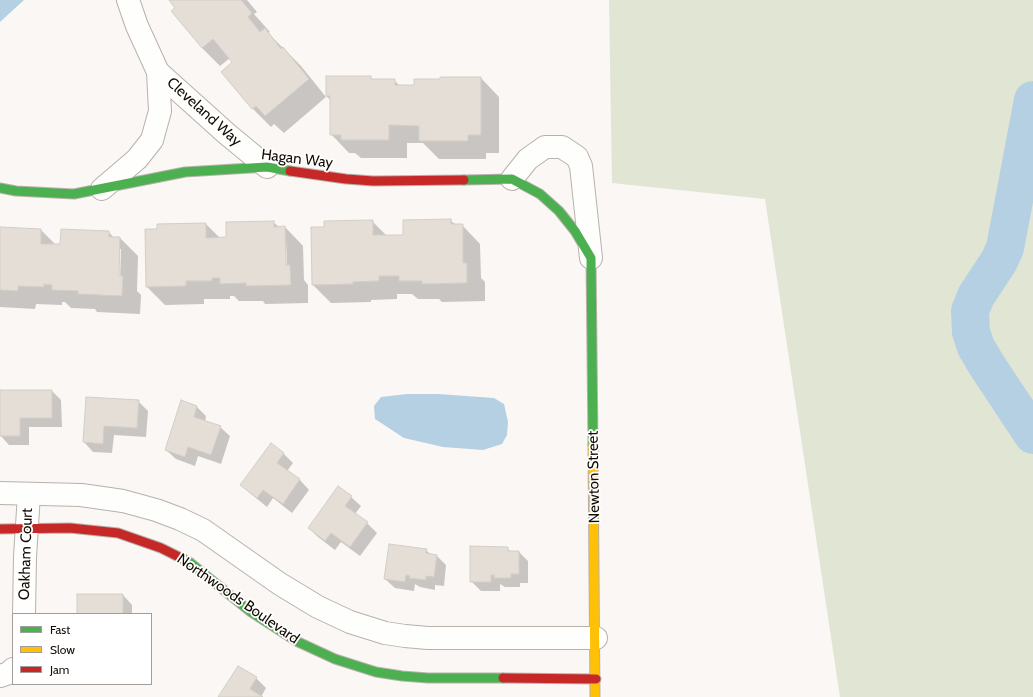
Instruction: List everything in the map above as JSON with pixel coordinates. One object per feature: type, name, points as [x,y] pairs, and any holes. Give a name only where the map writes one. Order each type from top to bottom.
[{"type":"street","name":"Cleveland Way","points":[[102,189],[136,159],[152,140],[160,112],[158,72],[137,26],[128,0]]},
{"type":"street","name":"Cleveland Way","points":[[158,72],[227,134],[267,167]]},
{"type":"street","name":"Newton Street","points":[[512,179],[528,159],[545,147],[562,147],[577,157],[581,166],[591,258],[596,697]]},
{"type":"street","name":"Hagan Way","points":[[0,188],[16,191],[74,194],[185,172],[267,167],[346,180],[512,179],[540,194],[560,211]]},
{"type":"street","name":"Newton Street","points":[[560,211],[575,231],[591,258]]},
{"type":"street","points":[[0,493],[81,495],[123,501],[156,510],[203,530],[280,584],[318,607],[350,622],[385,632],[428,638],[596,638]]},
{"type":"street","name":"Oakham Court","points":[[24,613],[29,494]]},
{"type":"street","name":"Northwoods Boulevard","points":[[0,528],[70,528],[118,533],[161,548],[188,561],[251,612],[296,641],[335,659],[376,672],[428,678],[596,679]]},
{"type":"street","points":[[0,676],[9,673],[12,670]]},
{"type":"green space","points":[[609,0],[1033,0],[1033,697],[840,697],[765,199],[612,183]]},
{"type":"water","points":[[0,0],[24,0],[0,22]]},
{"type":"water","points":[[407,394],[438,394],[494,398],[504,404],[508,422],[507,435],[502,444],[483,450],[443,447],[404,438],[375,419],[374,406],[381,397]]},
{"type":"building","points":[[169,0],[241,0],[252,13],[248,17],[260,32],[265,28],[281,49],[283,47],[309,79],[265,116],[256,106],[252,109],[221,72],[232,62],[213,39],[202,48],[171,11],[175,8]]},
{"type":"building","points":[[326,76],[371,76],[371,79],[395,79],[395,85],[414,85],[414,79],[440,79],[440,77],[481,77],[481,135],[468,135],[468,141],[419,141],[419,126],[389,125],[389,140],[341,140],[341,135],[330,135],[330,96],[326,96]]},
{"type":"building","points":[[451,219],[451,224],[463,224],[463,263],[467,263],[467,283],[422,284],[422,281],[399,281],[399,276],[379,276],[379,281],[353,282],[353,284],[312,285],[311,227],[324,227],[324,221],[373,220],[373,235],[403,235],[403,220]]},
{"type":"building","points":[[274,221],[274,227],[285,226],[286,265],[290,265],[291,285],[246,286],[246,283],[220,284],[220,278],[212,278],[212,281],[186,281],[186,286],[146,287],[145,229],[157,229],[157,224],[206,223],[206,238],[226,237],[226,222]]},
{"type":"building","points":[[0,227],[41,229],[41,244],[60,244],[61,229],[109,231],[109,237],[120,237],[119,276],[123,276],[122,296],[78,294],[78,291],[52,290],[52,285],[44,284],[44,287],[18,286],[18,291],[0,290]]},
{"type":"building","points":[[0,390],[52,390],[52,418],[20,418],[20,436],[0,436]]},
{"type":"building","points":[[86,397],[139,400],[137,428],[104,426],[103,444],[83,442]]},
{"type":"building","points":[[181,400],[197,406],[194,417],[221,426],[211,455],[188,447],[185,457],[165,450]]},
{"type":"building","points":[[271,443],[284,453],[277,463],[300,479],[283,504],[263,490],[257,498],[240,485]]},
{"type":"building","points":[[338,486],[352,496],[345,506],[368,522],[350,547],[331,533],[325,541],[308,528]]},
{"type":"building","points":[[389,544],[427,549],[426,553],[437,555],[434,577],[426,576],[426,580],[409,578],[410,576],[406,575],[405,582],[384,579]]},
{"type":"building","points":[[470,546],[508,547],[508,551],[519,551],[519,574],[511,574],[511,578],[494,578],[494,575],[491,575],[491,582],[470,582]]},
{"type":"building","points":[[77,594],[123,594],[123,613],[77,613]]},
{"type":"building","points":[[238,666],[257,677],[250,689],[263,697],[218,697]]},
{"type":"waterway","points":[[1033,100],[1005,248],[999,261],[976,296],[970,311],[971,332],[976,347],[1033,435]]},
{"type":"traffic: fast","points":[[0,188],[16,191],[74,194],[185,172],[267,167],[290,171]]},
{"type":"traffic: fast","points":[[464,180],[512,179],[540,194],[559,211],[575,231],[591,258],[593,445]]},
{"type":"traffic: fast","points":[[181,558],[188,561],[251,612],[296,641],[335,659],[376,672],[402,676],[428,678],[503,678]]},
{"type":"traffic: slow","points":[[593,445],[595,697]]},
{"type":"traffic: jam","points":[[290,171],[346,179],[373,181],[464,180]]},
{"type":"traffic: jam","points":[[0,529],[70,528],[118,533],[161,548],[181,558]]},
{"type":"traffic: jam","points":[[503,678],[596,679]]}]
